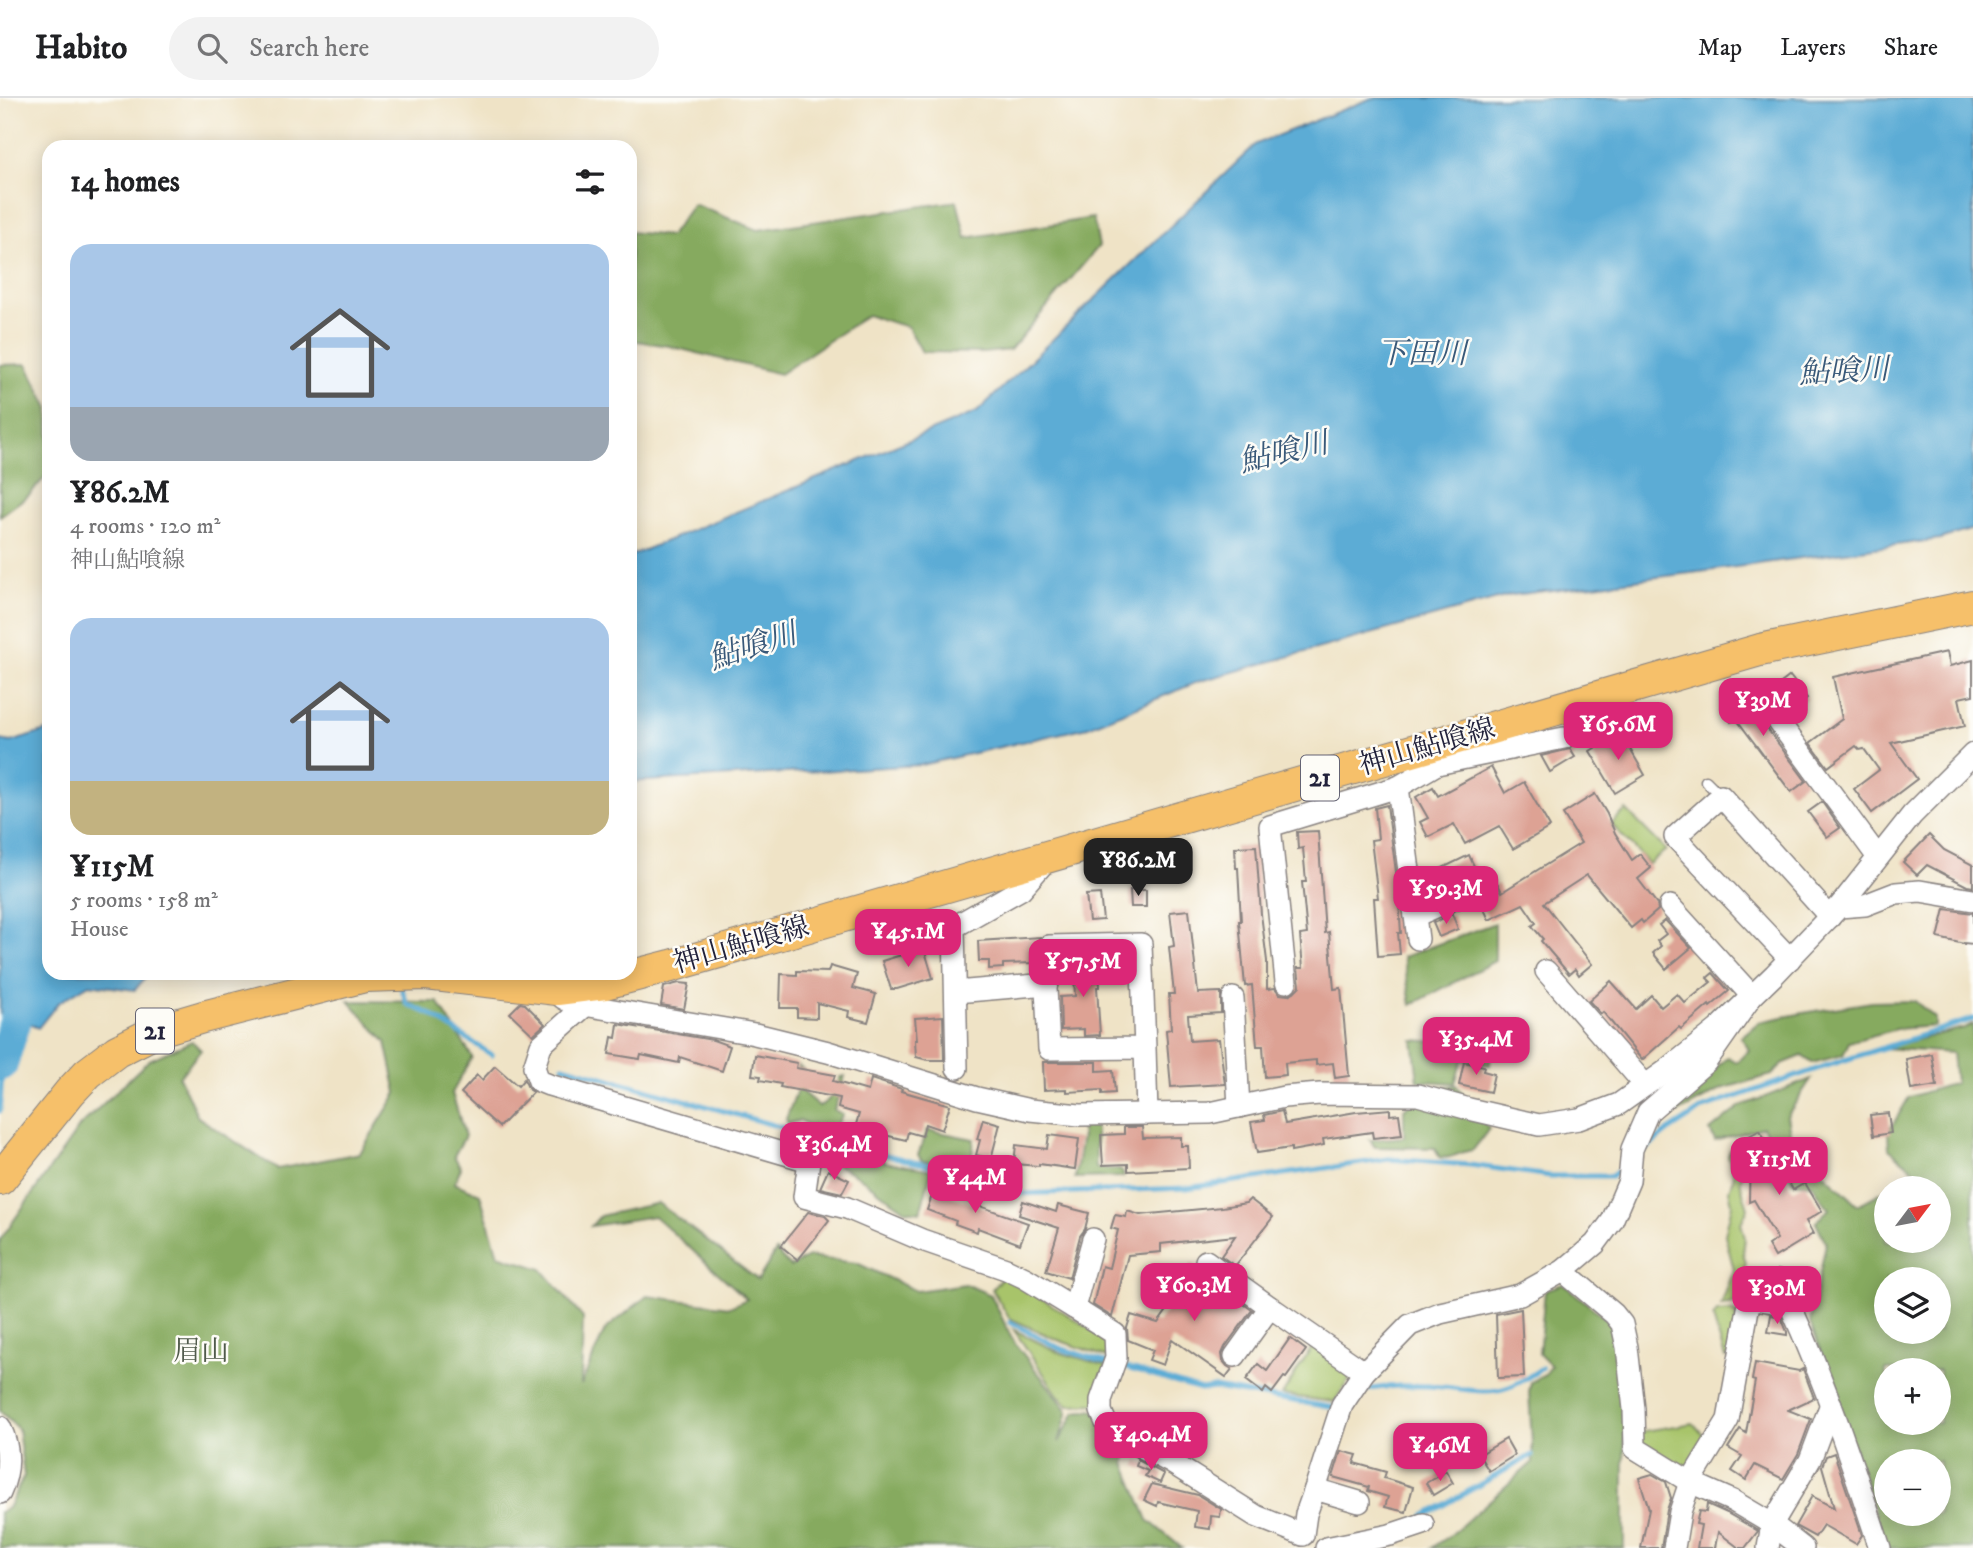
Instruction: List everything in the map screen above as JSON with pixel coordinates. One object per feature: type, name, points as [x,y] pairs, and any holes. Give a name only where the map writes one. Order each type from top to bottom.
[{"type":"main road","name":"神山鮎喰線","points":[[637,974],[1051,856],[1435,754],[1760,650],[1973,606]]},
{"type":"main road","name":"神山鮎喰線","points":[[0,1179],[88,1073],[138,1039],[202,1017],[349,980]]},
{"type":"main road","name":"神山鮎喰線","points":[[478,980],[557,989],[616,980]]},
{"type":"street","points":[[1762,699],[1877,856]]},
{"type":"street","points":[[1286,982],[1270,826],[1398,787],[1435,754],[1564,738]]},
{"type":"street","points":[[557,989],[563,998],[572,1003],[755,1034],[828,1052],[977,1098],[1030,1110],[1080,1115],[1210,1113],[1284,1097],[1320,1094],[1418,1095],[1539,1125],[1579,1119],[1619,1104],[1718,1029],[1834,912],[1912,815],[1973,754]]},
{"type":"street","points":[[1398,787],[1418,939]]},
{"type":"street","points":[[1790,958],[1670,842],[1714,789],[1834,912]]},
{"type":"street","points":[[957,1068],[954,927],[1021,889],[1051,856]]},
{"type":"street","points":[[1834,912],[1865,905],[1896,893],[1920,891],[1973,900]]},
{"type":"street","points":[[1415,916],[1470,892]]},
{"type":"street","points":[[1670,906],[1752,996]]},
{"type":"street","points":[[1145,1048],[1049,1049],[1049,946],[1141,944],[1145,1048],[1147,1114]]},
{"type":"street","points":[[1546,971],[1645,1086]]},
{"type":"street","points":[[956,992],[1047,984]]},
{"type":"street","points":[[586,1005],[541,1045],[534,1067],[539,1081],[809,1161],[804,1197],[847,1208],[922,1240],[1025,1278],[1115,1334],[1116,1358],[1101,1400],[1101,1411],[1106,1423],[1118,1435],[1172,1463],[1256,1516],[1305,1542],[1306,1514],[1342,1405],[1364,1372],[1410,1325],[1440,1313],[1520,1295],[1563,1271],[1595,1244],[1612,1221],[1629,1181],[1632,1149],[1648,1112],[1706,1062],[1752,996]]},
{"type":"street","points":[[1233,998],[1239,1107]]},
{"type":"street","points":[[1074,1308],[1093,1239]]},
{"type":"street","points":[[1206,1261],[1364,1372]]},
{"type":"street","points":[[1563,1271],[1622,1324],[1634,1409],[1635,1448],[1690,1482],[1733,1501],[1772,1524],[1803,1548]]},
{"type":"street","points":[[1674,1548],[1690,1482],[1728,1420],[1750,1298],[1790,1305],[1815,1359],[1880,1548]]},
{"type":"street","points":[[1236,1356],[1270,1307]]},
{"type":"street","points":[[1768,1548],[1772,1524],[1810,1460],[1831,1404]]},
{"type":"street","points":[[0,1427],[5,1438],[8,1465],[0,1493]]},
{"type":"street","points":[[1315,1489],[1359,1503]]},
{"type":"street","points":[[1326,1548],[1390,1535],[1423,1524]]},
{"type":"green space","points":[[957,201],[966,238],[1093,218],[1099,246],[1010,350],[983,353],[922,352],[908,327],[867,315],[780,374],[669,346],[637,341],[637,233],[670,236],[693,204],[758,230]]},
{"type":"green space","points":[[27,364],[42,394],[42,481],[29,495],[0,516],[0,365]]},
{"type":"green space","points":[[1626,810],[1666,850],[1649,864],[1611,824]]},
{"type":"green space","points":[[1495,923],[1495,961],[1411,1005],[1403,957]]},
{"type":"green space","name":"眉山","points":[[349,1001],[438,1002],[472,1057],[452,1093],[465,1136],[454,1156],[461,1168],[454,1183],[480,1194],[498,1255],[542,1269],[583,1318],[581,1385],[605,1330],[647,1296],[730,1307],[747,1299],[654,1216],[591,1226],[600,1216],[658,1203],[758,1280],[776,1251],[790,1267],[808,1257],[857,1263],[916,1291],[965,1284],[991,1295],[1013,1341],[1068,1411],[1059,1442],[1075,1412],[1093,1410],[1131,1446],[1125,1463],[1148,1520],[1182,1548],[0,1548],[0,1512],[8,1508],[24,1476],[18,1429],[0,1411],[0,1240],[80,1126],[149,1060],[192,1041],[201,1050],[179,1077],[198,1117],[277,1169],[360,1153],[397,1093],[386,1042]]},
{"type":"green space","points":[[1915,1001],[1935,1018],[1935,1026],[1896,1029],[1849,1042],[1843,1055],[1812,1063],[1802,1056],[1782,1064],[1772,1075],[1724,1088],[1665,1120],[1662,1115],[1728,1057],[1737,1062],[1749,1050],[1741,1037],[1759,1022],[1872,1002]]},
{"type":"green space","points":[[1973,1024],[1973,1548],[1886,1548],[1879,1526],[1951,1526],[1951,1449],[1874,1449],[1874,1511],[1810,1323],[1826,1243],[1816,1222],[1829,1209],[1812,1184],[1793,1182],[1763,1127],[1715,1141],[1710,1131],[1739,1107],[1811,1079],[1787,1116],[1792,1144],[1858,1205],[1874,1196],[1874,1253],[1951,1253],[1951,1176],[1919,1176],[1921,1175],[1889,1149],[1888,1133],[1909,1097],[1955,1083],[1952,1053],[1883,1048]]},
{"type":"green space","points":[[1413,1040],[1492,1042],[1490,1065],[1462,1060],[1455,1083],[1418,1081]]},
{"type":"green space","points":[[799,1066],[804,1070],[801,1091],[819,1106],[833,1094],[840,1077],[845,1076],[834,1110],[843,1115],[832,1132],[800,1120],[788,1124],[786,1119],[797,1090]]},
{"type":"green space","points":[[1456,1085],[1489,1129],[1473,1150],[1443,1158],[1439,1157],[1435,1148],[1375,1147],[1370,1140],[1404,1137],[1404,1109],[1424,1091]]},
{"type":"green space","points":[[1079,1125],[1093,1125],[1096,1129],[1096,1168],[1120,1170],[1124,1174],[1123,1177],[1075,1178],[1082,1135]]},
{"type":"green space","points":[[928,1130],[974,1139],[971,1164],[922,1161],[918,1155]]},
{"type":"green space","points":[[848,1139],[867,1145],[885,1162],[932,1170],[920,1212],[905,1210],[856,1175],[810,1150],[819,1144]]},
{"type":"green space","points":[[1740,1147],[1743,1160],[1741,1183],[1748,1208],[1741,1223],[1745,1238],[1743,1253],[1746,1263],[1743,1273],[1748,1284],[1736,1303],[1721,1305],[1734,1270],[1725,1235],[1732,1204],[1729,1190],[1734,1175],[1728,1156],[1730,1150]]},
{"type":"green space","points":[[1004,1275],[1108,1340],[1109,1358],[1058,1340],[1009,1318],[992,1289]]},
{"type":"green space","points":[[1563,1284],[1616,1327],[1627,1405],[1624,1548],[1432,1548],[1452,1534],[1533,1462],[1529,1392],[1531,1382],[1545,1375],[1551,1366],[1539,1354],[1545,1290]]},
{"type":"green space","points":[[1717,1312],[1737,1313],[1733,1355],[1725,1358],[1713,1318]]},
{"type":"green space","points":[[1014,1330],[1058,1352],[1107,1366],[1096,1404],[1068,1405],[1058,1395]]},
{"type":"green space","points":[[1317,1345],[1352,1376],[1334,1402],[1282,1395],[1311,1349]]},
{"type":"green space","points":[[1693,1423],[1709,1441],[1688,1476],[1639,1446],[1638,1432]]},
{"type":"water","name":"下田川","points":[[1372,98],[1973,98],[1973,529],[1940,539],[1512,595],[1200,681],[1088,727],[921,765],[637,782],[637,553],[977,412],[1256,144]]},
{"type":"water","points":[[42,732],[42,980],[143,980],[135,990],[89,984],[58,1003],[38,1028],[16,1014],[0,1014],[0,740],[11,742]]},
{"type":"building","points":[[1947,652],[1950,666],[1973,660],[1973,695],[1959,698],[1965,726],[1891,743],[1917,779],[1872,813],[1854,789],[1879,770],[1864,749],[1860,750],[1856,746],[1828,767],[1810,743],[1842,719],[1833,677]]},
{"type":"building","points":[[1790,676],[1807,698],[1788,712],[1772,690]]},
{"type":"building","points":[[1745,689],[1751,707],[1806,781],[1791,792],[1737,720],[1731,722],[1722,697]]},
{"type":"building","points":[[1623,731],[1645,775],[1615,793],[1590,751]]},
{"type":"building","points":[[1570,749],[1575,757],[1550,772],[1541,756]]},
{"type":"building","points":[[1491,767],[1505,793],[1524,782],[1550,827],[1513,849],[1499,826],[1465,844],[1454,824],[1428,837],[1420,822],[1428,818],[1416,797],[1433,787],[1438,796]]},
{"type":"building","points":[[1595,794],[1632,860],[1640,854],[1651,868],[1638,879],[1657,904],[1658,910],[1643,923],[1641,920],[1631,928],[1587,875],[1544,903],[1592,964],[1579,975],[1575,969],[1569,974],[1541,941],[1543,939],[1532,926],[1536,923],[1523,904],[1489,920],[1480,900],[1483,891],[1498,884],[1502,892],[1581,843],[1563,814]]},
{"type":"building","points":[[1822,802],[1840,828],[1827,837],[1808,812]]},
{"type":"building","points":[[1387,805],[1398,887],[1400,954],[1378,956],[1374,898],[1378,898],[1371,840],[1378,839],[1375,808]]},
{"type":"building","points":[[1318,831],[1325,933],[1329,932],[1334,989],[1341,988],[1349,1076],[1335,1078],[1333,1063],[1316,1065],[1316,1060],[1285,1063],[1286,1075],[1265,1077],[1263,1046],[1257,1046],[1252,985],[1245,986],[1235,847],[1256,846],[1267,961],[1267,989],[1275,988],[1280,994],[1288,995],[1300,986],[1298,968],[1303,968],[1300,935],[1307,934],[1302,882],[1306,882],[1303,848],[1298,849],[1297,832]]},
{"type":"building","points":[[1929,835],[1944,850],[1973,865],[1973,887],[1927,865],[1917,875],[1903,862]]},
{"type":"building","points":[[1469,855],[1479,877],[1435,893],[1426,876]]},
{"type":"building","points":[[1130,890],[1146,890],[1146,907],[1131,907]]},
{"type":"building","points":[[1100,894],[1103,920],[1089,921],[1086,895]]},
{"type":"building","points":[[1945,909],[1973,913],[1973,944],[1938,938]]},
{"type":"building","points":[[1189,910],[1198,993],[1221,992],[1221,1013],[1188,1015],[1190,1041],[1219,1039],[1225,1084],[1171,1087],[1166,1030],[1171,1029],[1169,994],[1174,994],[1169,947],[1174,946],[1170,912]]},
{"type":"building","points":[[1452,914],[1458,929],[1439,937],[1433,923]]},
{"type":"building","points":[[1665,920],[1691,948],[1666,969],[1653,953],[1661,946],[1657,941],[1666,934],[1659,925]]},
{"type":"building","points":[[1040,937],[1036,944],[1035,963],[1003,964],[1003,968],[989,969],[989,961],[979,961],[978,941]]},
{"type":"building","points":[[924,948],[933,978],[891,989],[882,961]]},
{"type":"building","points":[[1098,958],[1100,1035],[1084,1036],[1084,1029],[1061,1030],[1060,997],[1075,996],[1073,959]]},
{"type":"building","points":[[830,966],[857,974],[853,988],[876,994],[868,1022],[848,1017],[849,1011],[817,1003],[817,1018],[797,1017],[797,1008],[780,1008],[781,974],[797,975],[797,971],[828,972]]},
{"type":"building","points":[[1713,973],[1729,991],[1681,1029],[1679,1027],[1642,1060],[1603,1012],[1601,1014],[1589,1001],[1611,981],[1636,1009],[1651,995],[1661,1007],[1677,994],[1685,1003],[1711,982],[1707,978]]},
{"type":"building","points":[[679,983],[689,984],[684,1009],[661,1005],[664,987]]},
{"type":"building","points":[[520,1003],[525,1004],[545,1024],[533,1035],[510,1013]]},
{"type":"building","points":[[943,1016],[944,1060],[916,1057],[915,1018]]},
{"type":"building","points":[[618,1024],[713,1040],[730,1046],[722,1071],[680,1057],[679,1063],[641,1055],[640,1059],[609,1054],[612,1037],[616,1038]]},
{"type":"building","points":[[1932,1054],[1937,1086],[1911,1090],[1906,1059]]},
{"type":"building","points":[[755,1055],[797,1063],[796,1068],[835,1075],[833,1081],[868,1091],[871,1079],[950,1105],[942,1130],[925,1124],[922,1136],[908,1132],[906,1140],[855,1128],[859,1114],[838,1108],[840,1098],[780,1087],[781,1084],[760,1080],[761,1076],[752,1075]]},
{"type":"building","points":[[1043,1062],[1097,1062],[1097,1071],[1113,1070],[1115,1093],[1102,1094],[1102,1090],[1044,1090]]},
{"type":"building","points":[[1464,1062],[1484,1066],[1483,1071],[1494,1074],[1490,1092],[1459,1085]]},
{"type":"building","points":[[495,1066],[518,1086],[524,1079],[529,1090],[533,1092],[499,1127],[461,1093],[477,1075],[482,1080]]},
{"type":"building","points":[[1390,1109],[1390,1115],[1399,1114],[1402,1135],[1373,1138],[1372,1132],[1323,1139],[1324,1145],[1257,1153],[1251,1122],[1265,1120],[1264,1115],[1282,1111],[1285,1124]]},
{"type":"building","points":[[1888,1113],[1891,1133],[1873,1136],[1870,1115]]},
{"type":"building","points":[[983,1119],[1000,1124],[991,1159],[976,1155]]},
{"type":"building","points":[[1124,1127],[1142,1127],[1143,1138],[1181,1137],[1181,1146],[1188,1146],[1189,1168],[1128,1171],[1128,1164],[1103,1165],[1101,1135],[1124,1134]]},
{"type":"building","points":[[1760,1130],[1793,1190],[1805,1183],[1822,1211],[1806,1221],[1813,1234],[1775,1257],[1768,1245],[1777,1239],[1754,1200],[1749,1202],[1750,1154],[1742,1140]]},
{"type":"building","points":[[1049,1135],[1079,1139],[1075,1169],[1014,1164],[1016,1145],[1047,1149]]},
{"type":"building","points":[[828,1170],[849,1180],[842,1193],[820,1188]]},
{"type":"building","points":[[937,1181],[954,1187],[951,1196],[1028,1223],[1020,1244],[978,1228],[977,1232],[955,1224],[956,1221],[927,1210]]},
{"type":"building","points":[[1250,1199],[1273,1217],[1235,1266],[1221,1256],[1235,1236],[1161,1244],[1161,1252],[1128,1255],[1112,1317],[1093,1305],[1102,1266],[1109,1268],[1118,1230],[1111,1228],[1115,1215],[1126,1217],[1127,1211],[1140,1215],[1222,1207],[1246,1203]]},
{"type":"building","points":[[1023,1201],[1056,1212],[1058,1205],[1089,1213],[1069,1278],[1046,1271],[1059,1228],[1019,1215]]},
{"type":"building","points":[[808,1212],[825,1216],[829,1220],[798,1260],[781,1246]]},
{"type":"building","points":[[1192,1263],[1198,1272],[1252,1310],[1222,1354],[1223,1361],[1232,1369],[1226,1377],[1172,1339],[1163,1365],[1149,1360],[1153,1350],[1128,1340],[1127,1328],[1131,1315],[1158,1323],[1186,1283],[1181,1279]]},
{"type":"building","points":[[1778,1270],[1806,1276],[1801,1299],[1793,1292],[1773,1289]]},
{"type":"building","points":[[1521,1309],[1524,1377],[1498,1378],[1496,1314]]},
{"type":"building","points":[[1771,1315],[1781,1317],[1787,1335],[1768,1332]]},
{"type":"building","points":[[1290,1338],[1306,1350],[1272,1393],[1266,1388],[1263,1393],[1246,1380],[1258,1364],[1267,1371]]},
{"type":"building","points":[[1755,1363],[1799,1371],[1803,1369],[1814,1398],[1788,1410],[1811,1419],[1798,1454],[1783,1479],[1755,1465],[1746,1480],[1732,1471],[1742,1456],[1728,1448],[1740,1429],[1746,1433],[1755,1381],[1752,1380]]},
{"type":"building","points":[[1506,1439],[1515,1455],[1489,1471],[1479,1455]]},
{"type":"building","points":[[1341,1451],[1357,1455],[1354,1463],[1386,1472],[1384,1478],[1413,1487],[1406,1512],[1385,1507],[1388,1497],[1368,1491],[1369,1487],[1333,1477]]},
{"type":"building","points":[[1834,1453],[1862,1535],[1856,1544],[1823,1525],[1815,1537],[1795,1526],[1812,1496],[1834,1508],[1822,1466],[1826,1456]]},
{"type":"building","points":[[1138,1460],[1164,1474],[1160,1483],[1145,1476],[1148,1471],[1136,1466]]},
{"type":"building","points":[[1446,1471],[1453,1483],[1433,1495],[1426,1483]]},
{"type":"building","points":[[1652,1474],[1666,1482],[1671,1498],[1661,1548],[1641,1548],[1649,1509],[1639,1478]]},
{"type":"building","points":[[1152,1484],[1198,1495],[1221,1509],[1220,1517],[1211,1516],[1210,1529],[1195,1527],[1197,1511],[1158,1502],[1157,1506],[1144,1500]]},
{"type":"building","points":[[1707,1504],[1758,1531],[1745,1548],[1739,1548],[1718,1532],[1715,1548],[1697,1548],[1701,1525],[1696,1524],[1699,1511],[1706,1512]]},
{"type":"waterway","points":[[0,1065],[30,974],[42,966]]},
{"type":"waterway","points":[[401,986],[407,1004],[430,1014],[492,1055]]},
{"type":"waterway","points":[[1639,1154],[1704,1108],[1973,1019]]},
{"type":"waterway","points":[[0,1111],[2,1064]]},
{"type":"waterway","points":[[563,1066],[809,1135],[964,1172],[981,1184],[1017,1194],[1187,1188],[1389,1159],[1470,1165],[1550,1176],[1612,1176],[1623,1167]]},
{"type":"waterway","points":[[1010,1322],[1059,1348],[1110,1364]]},
{"type":"waterway","points":[[1120,1366],[1201,1390],[1214,1388],[1336,1408]]},
{"type":"waterway","points":[[1359,1393],[1412,1386],[1493,1391],[1526,1379],[1542,1368]]},
{"type":"waterway","points":[[1423,1517],[1532,1455]]},
{"type":"water label","name":"鮎喰川","points":[[1844,372]]},
{"type":"water label","name":"鮎喰川","points":[[1284,453]]},
{"type":"water label","name":"鮎喰川","points":[[753,647]]}]
